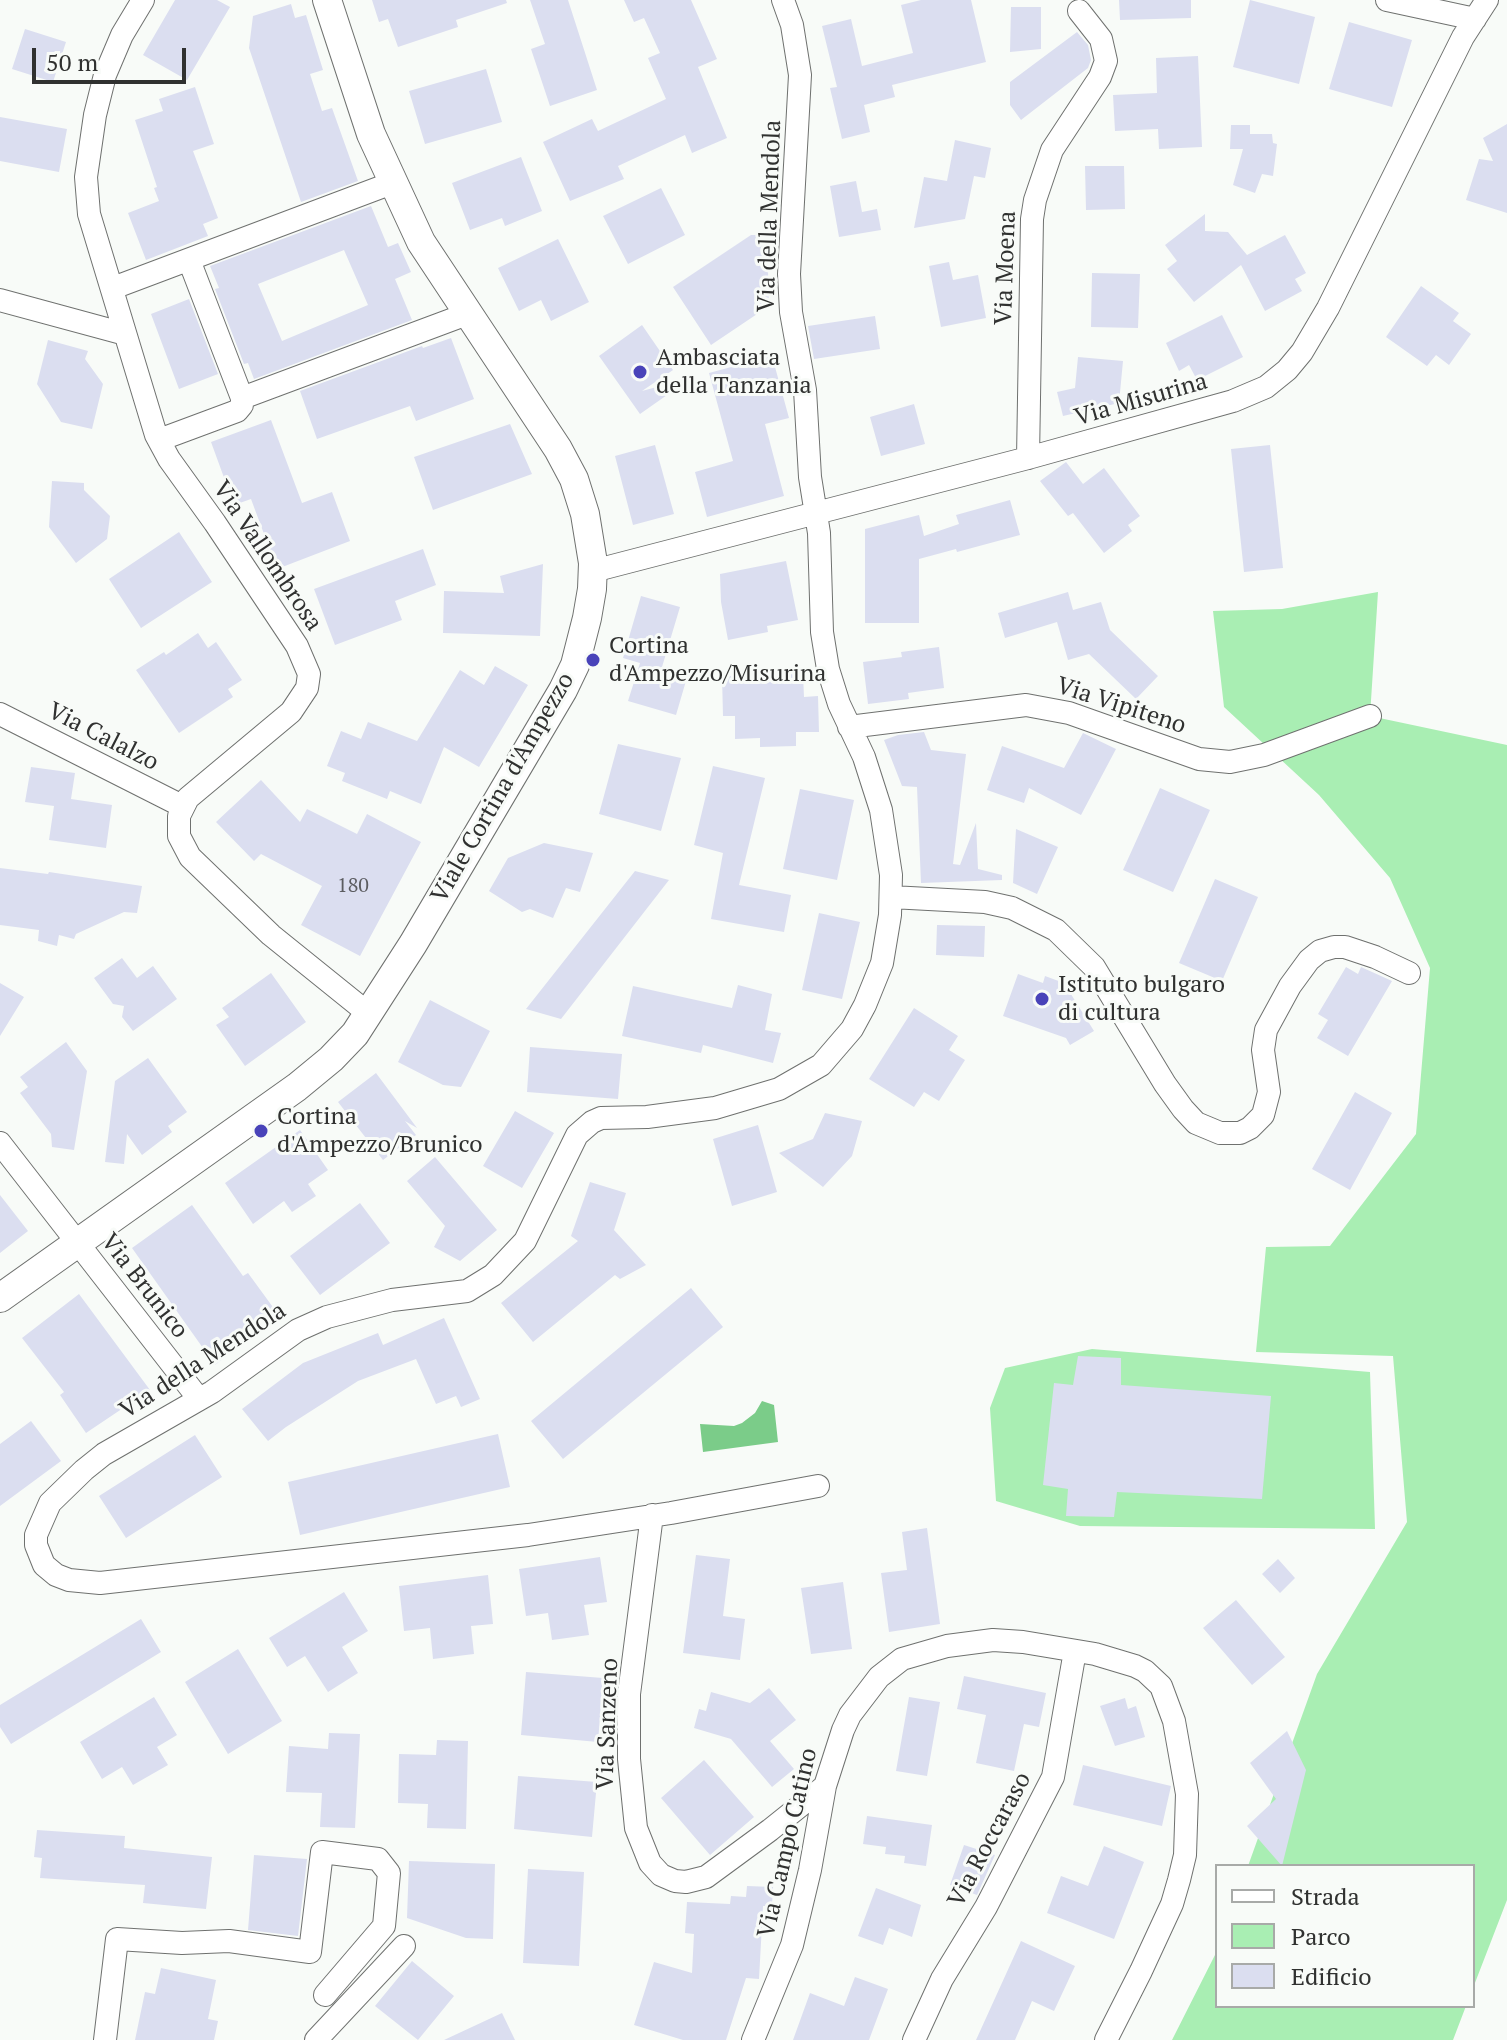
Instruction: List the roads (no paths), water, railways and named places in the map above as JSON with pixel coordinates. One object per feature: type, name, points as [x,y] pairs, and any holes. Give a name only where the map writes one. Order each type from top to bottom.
[{"type":"street","name":"Via Vallombrosa","points":[[143,0],[122,35],[105,75],[95,115],[86,177],[89,214],[146,407],[159,440],[297,646],[309,674],[307,688],[291,712],[196,788],[182,806]]},
{"type":"street","name":"Viale Cortina d'Ampezzo","points":[[0,1298],[310,1078],[340,1051],[369,1014],[563,690],[575,665],[587,618],[593,571],[585,514],[572,474],[421,242],[371,134],[327,0]]},
{"type":"street","name":"Via della Mendola","points":[[783,0],[792,25],[800,75],[791,312],[805,390],[810,477],[819,533],[822,632],[830,677],[864,757],[889,847],[891,897],[882,963],[865,1005],[835,1051],[809,1074],[764,1095],[730,1104],[647,1117],[601,1118],[592,1122],[577,1135],[530,1234],[514,1256],[493,1275],[467,1291],[392,1300],[310,1324],[199,1399],[104,1454],[50,1503],[36,1535],[36,1545],[44,1565],[56,1575],[69,1580],[100,1583],[460,1544],[818,1486]]},
{"type":"street","points":[[1387,0],[1481,9]]},
{"type":"street","name":"Via Misurina","points":[[593,571],[1028,458],[1233,401],[1258,391],[1287,370],[1302,352],[1328,308],[1481,9]]},
{"type":"street","name":"Via Moena","points":[[1028,458],[1031,258],[1035,200],[1052,150],[1100,77],[1106,61],[1101,39],[1079,11]]},
{"type":"street","points":[[113,288],[392,183]]},
{"type":"street","points":[[159,440],[237,411],[242,405],[242,398],[189,260]]},
{"type":"street","points":[[0,300],[125,334]]},
{"type":"street","points":[[242,398],[467,314]]},
{"type":"street","name":"Via Vipiteno","points":[[849,727],[1026,705],[1069,713],[1199,759],[1230,762],[1264,755],[1370,716]]},
{"type":"street","name":"Via Calalzo","points":[[0,714],[182,806]]},
{"type":"street","points":[[182,806],[177,829],[190,857],[271,935],[369,1014]]},
{"type":"street","points":[[891,897],[956,899],[998,905],[1025,913],[1056,930],[1094,967],[1183,1109],[1196,1123],[1220,1133],[1240,1133],[1263,1115],[1269,1092],[1263,1050],[1266,1030],[1290,986],[1309,960],[1320,951],[1345,947],[1409,973]]},
{"type":"street","name":"Via Brunico","points":[[0,1143],[199,1399]]},
{"type":"street","name":"Via Sanzeno","points":[[652,1515],[629,1694],[630,1797],[636,1828],[650,1863],[661,1875],[675,1881],[706,1877],[825,1786]]},
{"type":"street","name":"Via Campo Catino","points":[[753,2040],[792,1945],[825,1786],[850,1715],[879,1677],[902,1659],[947,1646],[993,1640],[1075,1651],[1113,1658],[1135,1666],[1161,1686],[1174,1721],[1187,1794],[1185,1855],[1172,1904],[1106,2040]]},
{"type":"street","name":"Via Roccaraso","points":[[914,2040],[942,1979],[986,1907],[1053,1777],[1075,1651]]},
{"type":"street","points":[[105,2040],[117,1939],[182,1943],[229,1941],[310,1952],[322,1852],[378,1859],[389,1873],[384,1926],[325,1995]]},
{"type":"street","points":[[316,2040],[404,1946]]},
{"type":"place","name":"Ambasciata della Tanzania","points":[[640,372]]},
{"type":"place","name":"Cortina d'Ampezzo/Misurina","points":[[593,660]]},
{"type":"place","name":"Istituto bulgaro di cultura","points":[[1042,999]]},
{"type":"place","name":"Cortina d'Ampezzo/Brunico","points":[[261,1131]]}]
